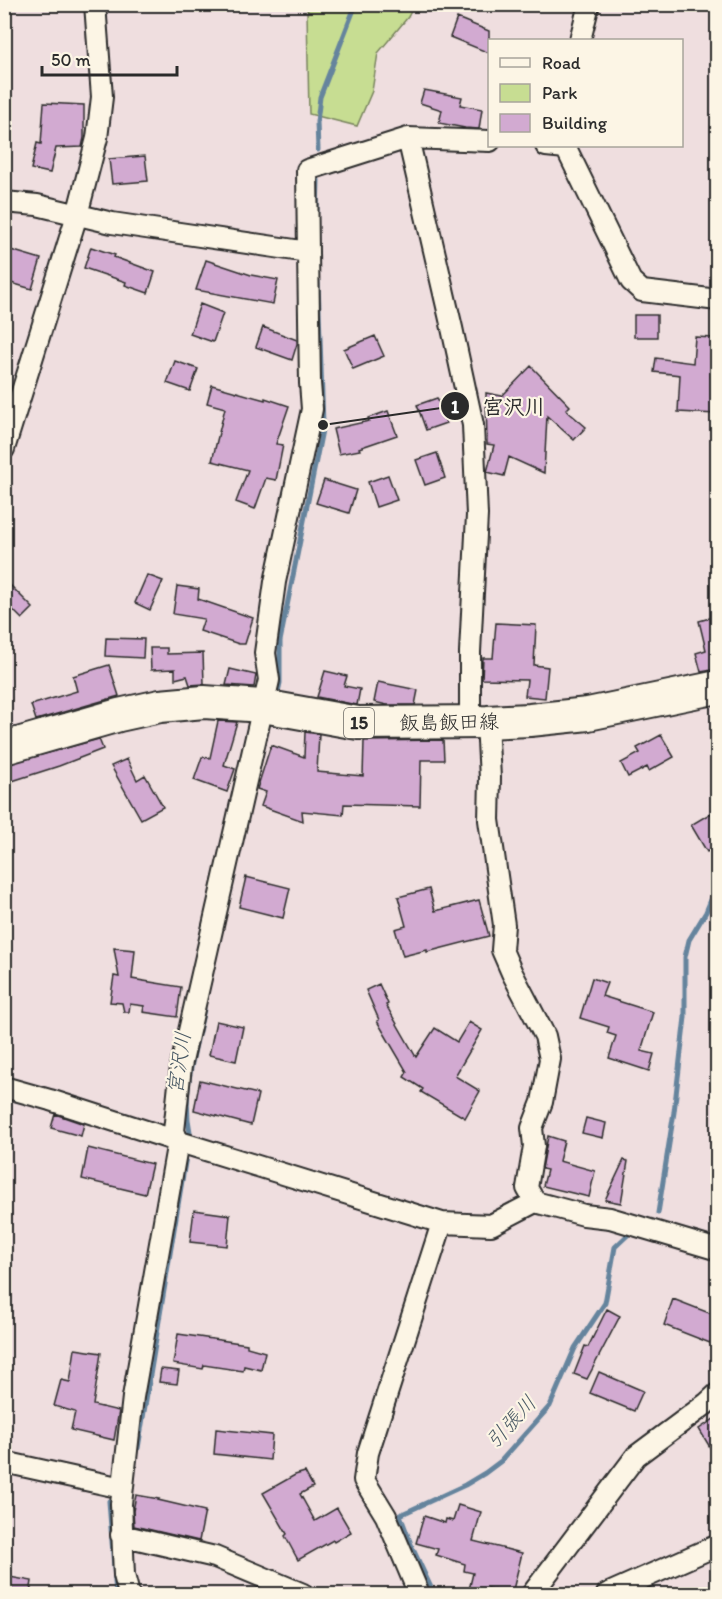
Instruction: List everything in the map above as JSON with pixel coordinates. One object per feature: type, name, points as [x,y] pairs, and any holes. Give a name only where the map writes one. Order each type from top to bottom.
[{"type":"main road","name":"飯島飯田線","points":[[4,748],[119,715],[160,706],[204,702],[263,706],[358,723],[478,722],[588,714],[717,687]]},
{"type":"street","points":[[4,449],[77,215],[98,138],[102,97],[94,4]]},
{"type":"street","points":[[580,39],[589,4]]},
{"type":"street","points":[[408,138],[473,425],[477,514],[470,652],[478,722],[490,778],[489,820],[504,925],[502,950],[545,1036],[550,1059],[542,1102],[532,1128],[534,1146],[527,1188],[535,1202]]},
{"type":"street","points":[[188,1144],[174,1131],[181,1066],[269,680],[266,652],[275,582],[312,409],[308,170],[408,138],[488,141]]},
{"type":"street","points":[[560,147],[631,281],[642,291],[717,300]]},
{"type":"street","points":[[4,202],[37,206],[112,223],[308,252]]},
{"type":"street","points":[[4,1087],[442,1223],[491,1225],[535,1202],[584,1215],[610,1218],[717,1250]]},
{"type":"street","points":[[129,1594],[124,1575],[121,1535],[122,1488],[134,1397],[188,1144]]},
{"type":"street","points":[[419,1594],[387,1516],[364,1480],[368,1454],[442,1223]]},
{"type":"street","points":[[532,1594],[636,1456],[706,1404],[717,1393]]},
{"type":"street","points":[[4,1462],[122,1488]]},
{"type":"street","points":[[121,1535],[215,1557],[303,1594]]},
{"type":"street","points":[[607,1594],[717,1545]]},
{"type":"green space","points":[[311,5],[414,5],[408,17],[378,53],[372,91],[357,126],[309,114],[307,11]]},
{"type":"building","points":[[457,18],[489,31],[488,53],[450,37]]},
{"type":"building","points":[[424,90],[462,97],[460,105],[482,109],[479,129],[439,123],[442,110],[420,103]]},
{"type":"building","points":[[44,103],[84,105],[82,147],[56,148],[50,173],[31,169],[37,143],[41,144]]},
{"type":"building","points":[[145,156],[148,181],[112,184],[109,159]]},
{"type":"building","points":[[91,247],[155,272],[148,293],[125,285],[126,282],[84,268]]},
{"type":"building","points":[[4,248],[41,259],[32,289],[4,281]]},
{"type":"building","points":[[206,260],[251,275],[278,280],[273,304],[196,290]]},
{"type":"building","points":[[200,304],[223,313],[213,342],[190,334]]},
{"type":"building","points":[[634,315],[657,315],[657,337],[634,337]]},
{"type":"building","points":[[263,327],[297,340],[292,360],[256,347]]},
{"type":"building","points":[[375,336],[384,356],[353,369],[344,349]]},
{"type":"building","points":[[695,337],[714,338],[711,377],[717,377],[717,414],[678,412],[680,375],[654,372],[656,358],[693,363]]},
{"type":"building","points":[[175,361],[198,369],[190,391],[167,383]]},
{"type":"building","points":[[531,366],[570,406],[566,410],[586,427],[574,440],[547,416],[544,473],[509,457],[504,476],[487,472],[494,445],[487,444],[486,393],[502,396]]},
{"type":"building","points":[[212,385],[289,406],[276,444],[283,445],[276,480],[266,478],[255,509],[236,502],[248,470],[212,461],[225,408],[207,403]]},
{"type":"building","points":[[437,398],[446,423],[426,430],[417,405]]},
{"type":"building","points":[[388,411],[397,435],[359,448],[360,450],[339,454],[333,429],[369,421],[368,418]]},
{"type":"building","points":[[437,453],[445,478],[425,485],[416,460]]},
{"type":"building","points":[[388,475],[397,500],[376,507],[368,482]]},
{"type":"building","points":[[324,480],[356,490],[349,513],[316,503]]},
{"type":"building","points":[[147,575],[163,581],[150,610],[135,603]]},
{"type":"building","points":[[4,579],[33,608],[22,619],[4,601]]},
{"type":"building","points":[[177,586],[199,589],[198,599],[253,618],[245,644],[200,631],[204,619],[173,614]]},
{"type":"building","points":[[717,616],[717,669],[701,672],[696,653],[706,650],[699,621]]},
{"type":"building","points":[[496,623],[536,625],[534,665],[548,667],[545,698],[525,696],[527,680],[482,679],[483,658],[493,658]]},
{"type":"building","points":[[106,638],[144,639],[143,658],[105,656]]},
{"type":"building","points":[[150,648],[167,648],[167,654],[203,653],[204,684],[190,685],[187,676],[175,679],[175,669],[151,670]]},
{"type":"building","points":[[109,665],[119,696],[36,720],[31,705],[77,691],[73,676]]},
{"type":"building","points":[[230,669],[256,675],[254,687],[226,685]]},
{"type":"building","points":[[325,671],[347,676],[344,686],[360,689],[357,705],[317,697]]},
{"type":"building","points":[[378,682],[418,690],[415,705],[387,705],[374,702]]},
{"type":"building","points":[[218,721],[237,722],[224,765],[235,769],[227,792],[194,780],[202,757],[210,758]]},
{"type":"building","points":[[305,732],[319,734],[317,772],[363,776],[364,741],[443,740],[444,760],[421,760],[420,806],[344,804],[343,815],[302,811],[303,821],[261,806],[266,792],[257,789],[271,745],[304,757]]},
{"type":"building","points":[[661,735],[674,757],[649,771],[647,767],[628,777],[621,763],[640,753],[637,748]]},
{"type":"building","points":[[99,739],[103,749],[9,782],[4,765]]},
{"type":"building","points":[[127,759],[137,780],[145,775],[163,807],[141,819],[111,766]]},
{"type":"building","points":[[711,813],[717,824],[717,846],[707,852],[691,825]]},
{"type":"building","points":[[246,877],[290,888],[283,918],[239,907]]},
{"type":"building","points":[[429,889],[435,911],[479,900],[489,936],[403,956],[395,929],[406,926],[398,897]]},
{"type":"building","points":[[114,948],[135,950],[132,979],[181,987],[177,1017],[143,1012],[144,1006],[130,1004],[129,1012],[124,1012],[122,1003],[110,1002],[114,976],[119,977]]},
{"type":"building","points":[[592,978],[607,983],[602,996],[653,1012],[641,1051],[654,1054],[649,1071],[609,1058],[616,1036],[607,1033],[609,1027],[580,1018]]},
{"type":"building","points":[[379,984],[388,1004],[386,1005],[416,1057],[435,1028],[457,1042],[469,1022],[482,1030],[455,1076],[480,1091],[465,1118],[421,1092],[423,1089],[404,1077],[407,1072],[377,1021],[379,1020],[366,990]]},
{"type":"building","points":[[216,1021],[243,1027],[236,1061],[209,1055]]},
{"type":"building","points":[[200,1080],[258,1094],[251,1125],[194,1110]]},
{"type":"building","points":[[55,1114],[84,1124],[81,1136],[51,1128]]},
{"type":"building","points":[[586,1118],[606,1123],[603,1138],[582,1133]]},
{"type":"building","points":[[548,1136],[564,1141],[559,1161],[595,1171],[589,1197],[543,1186],[547,1170],[542,1169]]},
{"type":"building","points":[[88,1148],[152,1164],[145,1194],[82,1179]]},
{"type":"building","points":[[624,1160],[628,1161],[621,1203],[605,1200]]},
{"type":"building","points":[[194,1210],[230,1215],[227,1246],[190,1242]]},
{"type":"building","points":[[673,1299],[717,1316],[717,1325],[710,1343],[664,1325]]},
{"type":"building","points":[[607,1309],[620,1316],[587,1379],[574,1374],[585,1346],[588,1347]]},
{"type":"building","points":[[178,1334],[247,1344],[247,1347],[265,1352],[261,1370],[244,1366],[243,1371],[204,1365],[203,1369],[173,1364]]},
{"type":"building","points":[[75,1349],[101,1353],[93,1405],[119,1411],[114,1440],[71,1430],[75,1412],[54,1406],[61,1380],[70,1382]]},
{"type":"building","points":[[161,1369],[179,1371],[177,1384],[159,1382]]},
{"type":"building","points":[[599,1372],[643,1391],[634,1411],[590,1393]]},
{"type":"building","points":[[717,1417],[717,1459],[699,1429]]},
{"type":"building","points":[[216,1429],[272,1435],[270,1460],[214,1454]]},
{"type":"building","points":[[305,1472],[313,1487],[300,1494],[315,1521],[337,1508],[351,1532],[298,1560],[285,1536],[287,1534],[263,1493]]},
{"type":"building","points":[[136,1495],[205,1511],[199,1541],[134,1526],[133,1511]]},
{"type":"building","points":[[458,1505],[481,1512],[473,1541],[522,1553],[512,1594],[488,1588],[487,1594],[468,1594],[473,1573],[464,1571],[465,1564],[436,1555],[438,1549],[416,1543],[424,1516],[445,1523],[446,1519],[453,1521]]},
{"type":"building","points":[[4,1576],[32,1581],[30,1594],[4,1594]]},
{"type":"waterway","name":"宮沢川","points":[[318,150],[317,122],[320,97],[356,4]]},
{"type":"waterway","name":"宮沢川","points":[[317,212],[318,180]]},
{"type":"waterway","name":"宮沢川","points":[[278,692],[280,641],[323,425],[318,281]]},
{"type":"waterway","name":"引張川","points":[[658,1213],[674,1112],[685,1017],[685,957],[689,940],[706,912],[718,883]]},
{"type":"waterway","name":"宮沢川","points":[[138,1448],[190,1132],[188,1085],[204,1009]]},
{"type":"waterway","name":"引張川","points":[[434,1594],[400,1515],[465,1485],[485,1473],[501,1461],[550,1406],[575,1348],[605,1303],[615,1247],[633,1230]]},
{"type":"waterway","name":"宮沢川","points":[[109,1501],[116,1594]]},
{"type":"place","name":"宮沢川","points":[[323,425]]}]
